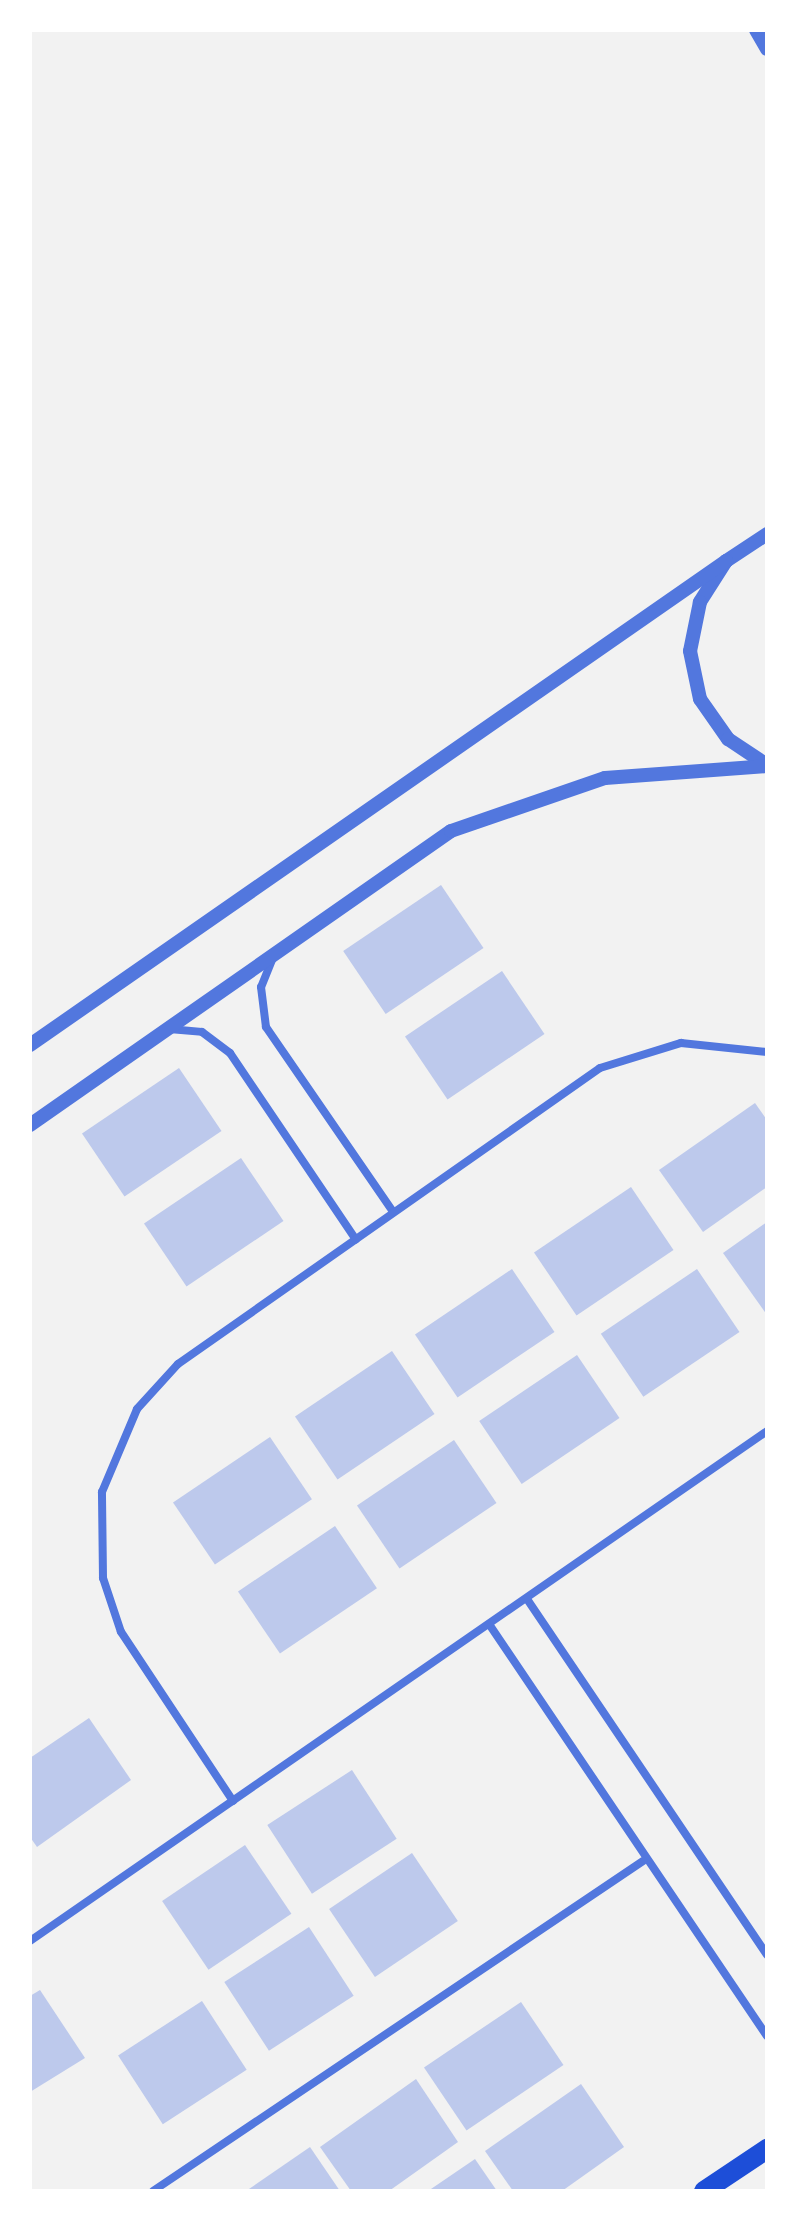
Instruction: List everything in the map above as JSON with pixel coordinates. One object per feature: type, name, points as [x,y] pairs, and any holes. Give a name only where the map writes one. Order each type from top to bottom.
[{"type":"main road","points":[[704,2191],[767,2149]]},
{"type":"street","points":[[756,30],[767,49]]},
{"type":"street","points":[[30,1045],[767,534]]},
{"type":"street","points":[[726,561],[700,602],[690,651],[700,699],[728,739],[767,766]]},
{"type":"street","points":[[30,1125],[451,831],[501,809],[605,778],[767,766]]},
{"type":"street","points":[[274,955],[261,987],[266,1027],[393,1212]]},
{"type":"street","points":[[168,1029],[202,1032],[230,1053],[356,1240]]},
{"type":"street","points":[[233,1801],[121,1632],[98,1549],[102,1492],[121,1435],[156,1385],[393,1212],[626,1056],[710,1042],[767,1052]]},
{"type":"street","points":[[30,1941],[767,1431]]},
{"type":"street","points":[[527,1599],[767,1955]]},
{"type":"street","points":[[489,1624],[643,1861],[767,2036]]},
{"type":"street","points":[[153,2191],[643,1861]]},
{"type":"building","points":[[441,885],[483,948],[386,1014],[343,951]]},
{"type":"building","points":[[502,971],[544,1034],[448,1099],[405,1036]]},
{"type":"building","points":[[179,1068],[221,1131],[125,1196],[82,1133]]},
{"type":"building","points":[[755,1103],[767,1120],[767,1187],[703,1232],[659,1170]]},
{"type":"building","points":[[241,1158],[283,1221],[187,1286],[144,1223]]},
{"type":"building","points":[[631,1187],[673,1250],[577,1315],[534,1252]]},
{"type":"building","points":[[767,1222],[767,1315],[723,1253]]},
{"type":"building","points":[[512,1269],[554,1332],[458,1397],[415,1334]]},
{"type":"building","points":[[697,1269],[739,1332],[643,1397],[601,1334]]},
{"type":"building","points":[[392,1351],[434,1414],[338,1479],[295,1416]]},
{"type":"building","points":[[577,1355],[619,1418],[522,1484],[479,1421]]},
{"type":"building","points":[[270,1437],[312,1499],[215,1565],[173,1502]]},
{"type":"building","points":[[454,1440],[496,1503],[400,1568],[357,1505]]},
{"type":"building","points":[[335,1526],[377,1588],[280,1654],[238,1591]]},
{"type":"building","points":[[89,1718],[131,1780],[37,1847],[30,1837],[30,1758]]},
{"type":"building","points":[[352,1770],[397,1839],[312,1894],[267,1825]]},
{"type":"building","points":[[245,1845],[291,1914],[209,1970],[162,1901]]},
{"type":"building","points":[[412,1853],[458,1921],[375,1977],[329,1909]]},
{"type":"building","points":[[309,1927],[354,1996],[269,2051],[224,1982]]},
{"type":"building","points":[[40,1990],[85,2058],[30,2092],[30,1996]]},
{"type":"building","points":[[202,2001],[247,2070],[163,2124],[118,2055]]},
{"type":"building","points":[[521,2002],[563,2065],[467,2130],[424,2067]]},
{"type":"building","points":[[416,2079],[458,2142],[389,2191],[351,2191],[320,2147]]},
{"type":"building","points":[[581,2084],[624,2147],[562,2191],[513,2191],[485,2151]]},
{"type":"building","points":[[310,2147],[340,2191],[246,2191]]},
{"type":"building","points":[[475,2159],[497,2191],[428,2191]]}]
